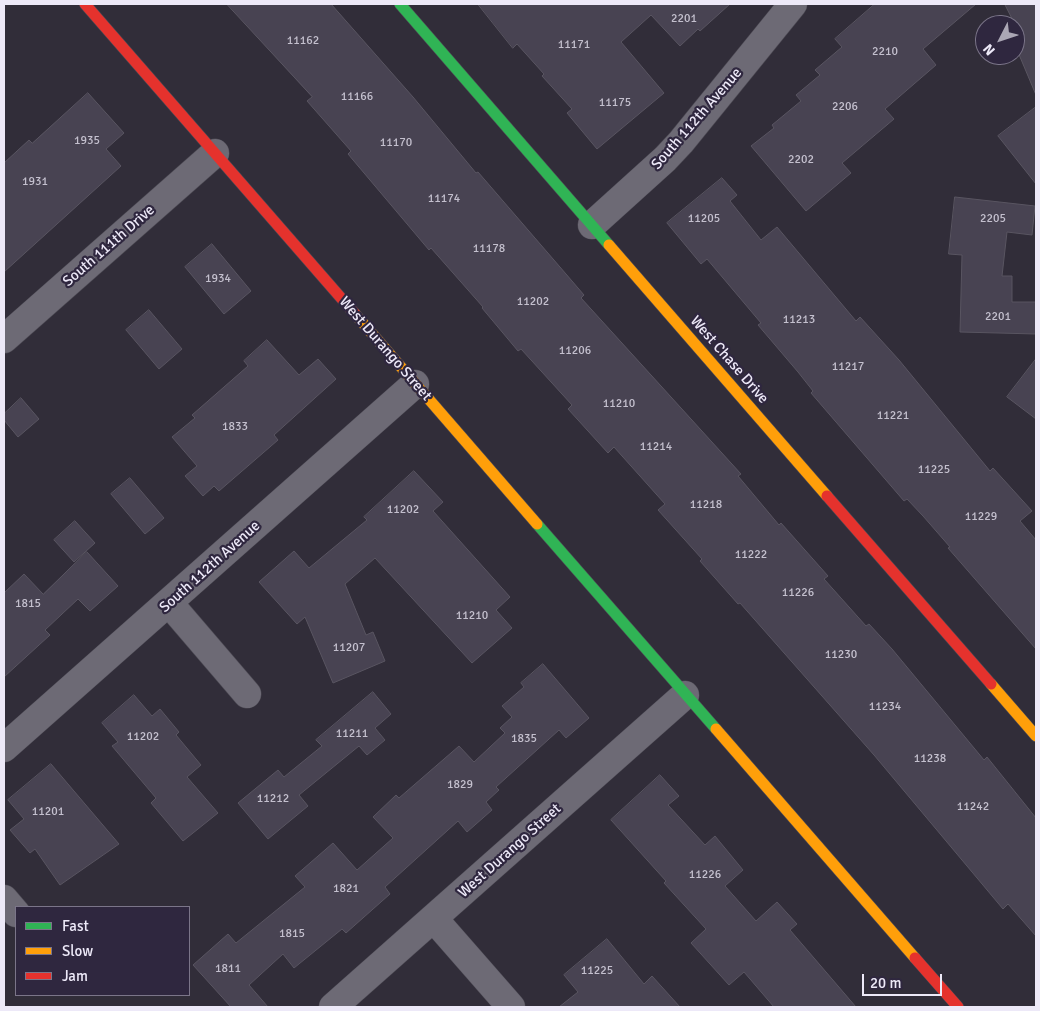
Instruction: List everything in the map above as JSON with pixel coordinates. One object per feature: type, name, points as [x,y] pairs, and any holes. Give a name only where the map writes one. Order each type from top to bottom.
[{"type":"street","name":"West Durango Street","points":[[85,4],[958,1007]]},
{"type":"street","name":"West Chase Drive","points":[[400,4],[1036,736]]},
{"type":"street","name":"South 112th Avenue","points":[[592,225],[649,175],[681,142],[794,4]]},
{"type":"street","name":"South 111th Drive","points":[[4,339],[215,153]]},
{"type":"street","name":"South 112th Avenue","points":[[4,748],[415,384]]},
{"type":"street","points":[[169,603],[246,694]]},
{"type":"street","name":"West Durango Street","points":[[333,1007],[685,695]]},
{"type":"street","points":[[4,899],[15,912]]},
{"type":"street","points":[[434,918],[512,1007]]},
{"type":"building","points":[[227,4],[331,4],[584,295],[581,298],[741,474],[738,476],[779,525],[781,523],[828,576],[824,579],[866,626],[869,624],[892,649],[984,760],[987,757],[1036,818],[1036,936],[1008,904],[1003,909],[874,755],[740,603],[738,604],[700,561],[702,559],[658,510],[665,504],[614,447],[608,453],[568,409],[572,405],[521,349],[518,351],[483,307],[431,248],[429,250],[348,154],[351,151],[307,101],[312,97]]},
{"type":"building","points":[[478,4],[730,4],[680,46],[651,15],[621,42],[664,93],[597,149],[567,113],[572,109],[542,76],[544,74],[517,44],[513,48]]},
{"type":"building","points":[[875,4],[976,4],[923,49],[936,65],[885,109],[894,119],[842,163],[851,173],[806,211],[751,146],[774,128],[772,125],[801,101],[796,95],[820,75],[815,70],[842,47],[835,39]]},
{"type":"building","points":[[1005,4],[1036,4],[1036,95],[1023,65],[1025,65],[1025,15],[1010,15]]},
{"type":"building","points":[[88,93],[124,133],[106,149],[121,166],[4,272],[4,163],[29,140],[32,143]]},
{"type":"building","points":[[1036,107],[1036,184],[998,136]]},
{"type":"building","points":[[722,178],[737,195],[730,201],[761,240],[777,227],[856,321],[860,317],[899,360],[990,471],[993,468],[1032,511],[1020,521],[1036,540],[1036,649],[948,548],[950,547],[923,516],[907,499],[904,501],[811,393],[813,391],[758,325],[761,323],[707,259],[701,264],[667,223]]},
{"type":"building","points":[[955,197],[1035,206],[1032,235],[1007,232],[1002,276],[1012,276],[1012,302],[1036,302],[1036,334],[960,332],[962,255],[949,254]]},
{"type":"building","points":[[212,244],[251,291],[224,314],[185,267]]},
{"type":"building","points":[[149,310],[182,349],[159,369],[126,330]]},
{"type":"building","points":[[267,340],[299,375],[318,359],[336,379],[274,435],[278,440],[219,491],[214,486],[203,496],[185,476],[197,466],[172,437],[195,418],[192,415],[248,366],[244,361]]},
{"type":"building","points":[[1036,359],[1036,419],[1007,397]]},
{"type":"building","points":[[21,398],[39,419],[18,437],[4,420],[4,414]]},
{"type":"building","points":[[414,471],[443,502],[433,511],[510,597],[496,610],[512,628],[472,663],[375,558],[345,584],[366,635],[373,632],[385,661],[333,683],[305,617],[297,624],[259,582],[294,551],[309,568],[367,520],[364,517]]},
{"type":"building","points":[[130,478],[164,518],[145,534],[111,494]]},
{"type":"building","points":[[75,521],[95,543],[74,562],[54,540]]},
{"type":"building","points":[[87,552],[118,586],[90,611],[78,599],[45,630],[50,635],[4,677],[4,593],[24,574],[43,594]]},
{"type":"building","points":[[543,664],[589,718],[566,738],[559,730],[496,787],[499,790],[486,802],[492,810],[467,832],[458,821],[385,887],[390,894],[346,933],[342,929],[294,968],[283,954],[249,985],[268,1007],[231,1007],[193,965],[228,934],[236,943],[305,887],[295,876],[333,843],[357,870],[393,838],[373,817],[396,795],[399,798],[459,746],[474,762],[505,733],[500,728],[512,717],[502,706],[524,687],[521,683]]},
{"type":"building","points":[[373,692],[391,714],[375,728],[385,740],[367,755],[359,746],[299,795],[308,806],[268,839],[238,803],[278,770],[284,777],[322,746],[316,740]]},
{"type":"building","points":[[134,695],[152,716],[160,709],[179,732],[176,735],[201,765],[187,777],[218,813],[183,841],[151,803],[156,798],[112,746],[118,742],[102,723]]},
{"type":"building","points":[[51,764],[119,844],[60,885],[35,849],[30,853],[10,830],[24,819],[8,800]]},
{"type":"building","points":[[660,775],[679,796],[668,805],[705,845],[715,836],[743,870],[725,886],[756,921],[777,902],[797,924],[790,930],[856,1007],[774,1007],[744,972],[729,985],[691,943],[706,929],[611,820]]},
{"type":"building","points":[[607,939],[644,984],[652,976],[680,1007],[559,1007],[578,992],[564,975]]},
{"type":"traffic: fast","points":[[400,4],[609,245]]},
{"type":"traffic: fast","points":[[537,524],[716,729]]},
{"type":"traffic: slow","points":[[609,245],[827,496]]},
{"type":"traffic: slow","points":[[355,314],[537,524]]},
{"type":"traffic: slow","points":[[991,684],[1036,736]]},
{"type":"traffic: slow","points":[[716,729],[915,958]]},
{"type":"traffic: jam","points":[[85,4],[355,314]]},
{"type":"traffic: jam","points":[[827,496],[991,684]]},
{"type":"traffic: jam","points":[[915,958],[958,1007]]}]
